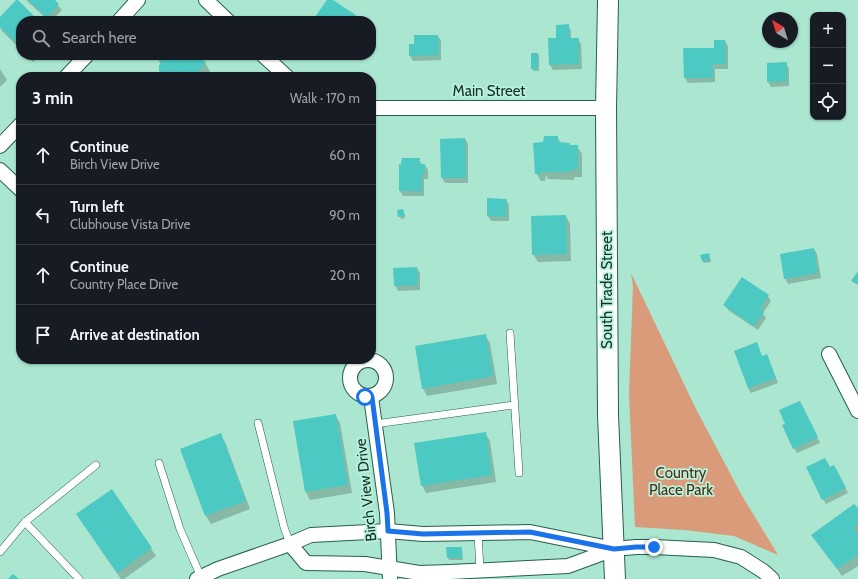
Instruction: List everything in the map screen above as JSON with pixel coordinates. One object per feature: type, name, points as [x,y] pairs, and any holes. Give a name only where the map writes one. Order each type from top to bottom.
[{"type":"main road","name":"South Trade Street","points":[[608,0],[606,108],[608,415],[615,579]]},
{"type":"street","points":[[124,16],[138,0]]},
{"type":"street","points":[[206,0],[223,16]]},
{"type":"street","points":[[71,72],[82,60]]},
{"type":"street","points":[[268,60],[282,72]]},
{"type":"street","name":"Main Street","points":[[376,108],[606,108]]},
{"type":"street","points":[[0,146],[16,129]]},
{"type":"street","points":[[0,170],[16,185]]},
{"type":"street","points":[[829,354],[858,411]]},
{"type":"street","name":"Birch View Drive","points":[[372,397],[387,513],[390,574]]},
{"type":"street","points":[[199,578],[218,574],[311,535],[388,531],[423,534],[530,532],[614,549],[643,547],[714,550],[741,557],[763,571],[772,579]]},
{"type":"street","points":[[290,544],[306,563],[365,564],[390,574],[568,566],[614,549]]},
{"type":"lane","points":[[510,333],[519,473]]},
{"type":"lane","points":[[375,424],[514,405]]},
{"type":"lane","points":[[258,423],[284,527],[290,544]]},
{"type":"lane","points":[[159,463],[180,530],[199,578]]},
{"type":"lane","points":[[0,552],[25,522],[96,465]]},
{"type":"lane","points":[[25,522],[79,579]]},
{"type":"lane","points":[[478,533],[480,570]]},
{"type":"green space","name":"Country Place Park","points":[[631,273],[696,409],[741,494],[778,555],[734,536],[685,530],[635,527],[629,394],[633,286]]},
{"type":"building","points":[[16,0],[18,0],[34,16],[16,16],[16,43],[0,27],[0,17]]},
{"type":"building","points":[[28,0],[55,0],[59,4],[49,16],[45,16]]},
{"type":"building","points":[[327,0],[333,0],[357,16],[316,16]]},
{"type":"building","points":[[569,24],[569,38],[579,38],[579,64],[549,65],[548,38],[556,38],[556,25]]},
{"type":"building","points":[[414,35],[438,35],[439,55],[409,56],[409,44],[414,44]]},
{"type":"building","points":[[714,40],[725,40],[726,64],[713,64],[713,78],[684,78],[683,48],[714,48]]},
{"type":"building","points":[[531,53],[538,53],[538,69],[531,69]]},
{"type":"building","points":[[159,60],[203,60],[206,63],[197,72],[160,72],[159,65],[162,63]]},
{"type":"building","points":[[787,62],[787,81],[767,82],[767,63]]},
{"type":"building","points":[[544,136],[558,136],[558,142],[570,143],[569,145],[578,145],[578,169],[570,170],[570,172],[543,172],[542,170],[541,174],[535,174],[533,143],[543,142]]},
{"type":"building","points":[[465,138],[466,178],[441,178],[440,139]]},
{"type":"building","points":[[402,158],[420,158],[419,164],[425,164],[425,174],[422,174],[422,191],[399,191],[399,164],[401,164]]},
{"type":"building","points":[[487,198],[507,199],[506,217],[487,216]]},
{"type":"building","points":[[403,209],[405,216],[398,217],[397,210]]},
{"type":"building","points":[[566,215],[567,254],[532,255],[531,216]]},
{"type":"building","points":[[814,248],[818,273],[784,279],[780,254]]},
{"type":"building","points":[[709,253],[710,260],[702,261],[700,255]]},
{"type":"building","points":[[417,267],[418,285],[394,286],[393,268]]},
{"type":"building","points":[[858,271],[858,285],[851,281]]},
{"type":"building","points":[[742,277],[769,295],[760,309],[764,312],[754,326],[723,305]]},
{"type":"building","points":[[486,334],[493,376],[422,389],[415,346]]},
{"type":"building","points":[[757,342],[762,356],[767,354],[776,378],[748,388],[734,351]]},
{"type":"building","points":[[800,401],[818,437],[793,449],[782,425],[785,424],[779,410]]},
{"type":"building","points":[[336,414],[348,485],[305,492],[293,421]]},
{"type":"building","points":[[486,432],[492,475],[421,486],[414,443]]},
{"type":"building","points":[[221,433],[246,501],[205,516],[180,449]]},
{"type":"building","points":[[825,458],[830,467],[834,465],[846,488],[822,500],[806,467]]},
{"type":"building","points":[[112,489],[152,548],[117,573],[76,514]]},
{"type":"building","points":[[854,504],[858,508],[858,524],[853,528],[858,534],[858,555],[837,569],[811,535]]},
{"type":"building","points":[[446,547],[462,547],[462,558],[447,558]]},
{"type":"building","points":[[13,574],[19,579],[8,579]]},
{"type":"route","points":[[365,397],[372,397],[388,531],[423,534],[530,532],[614,549],[654,547]]}]
